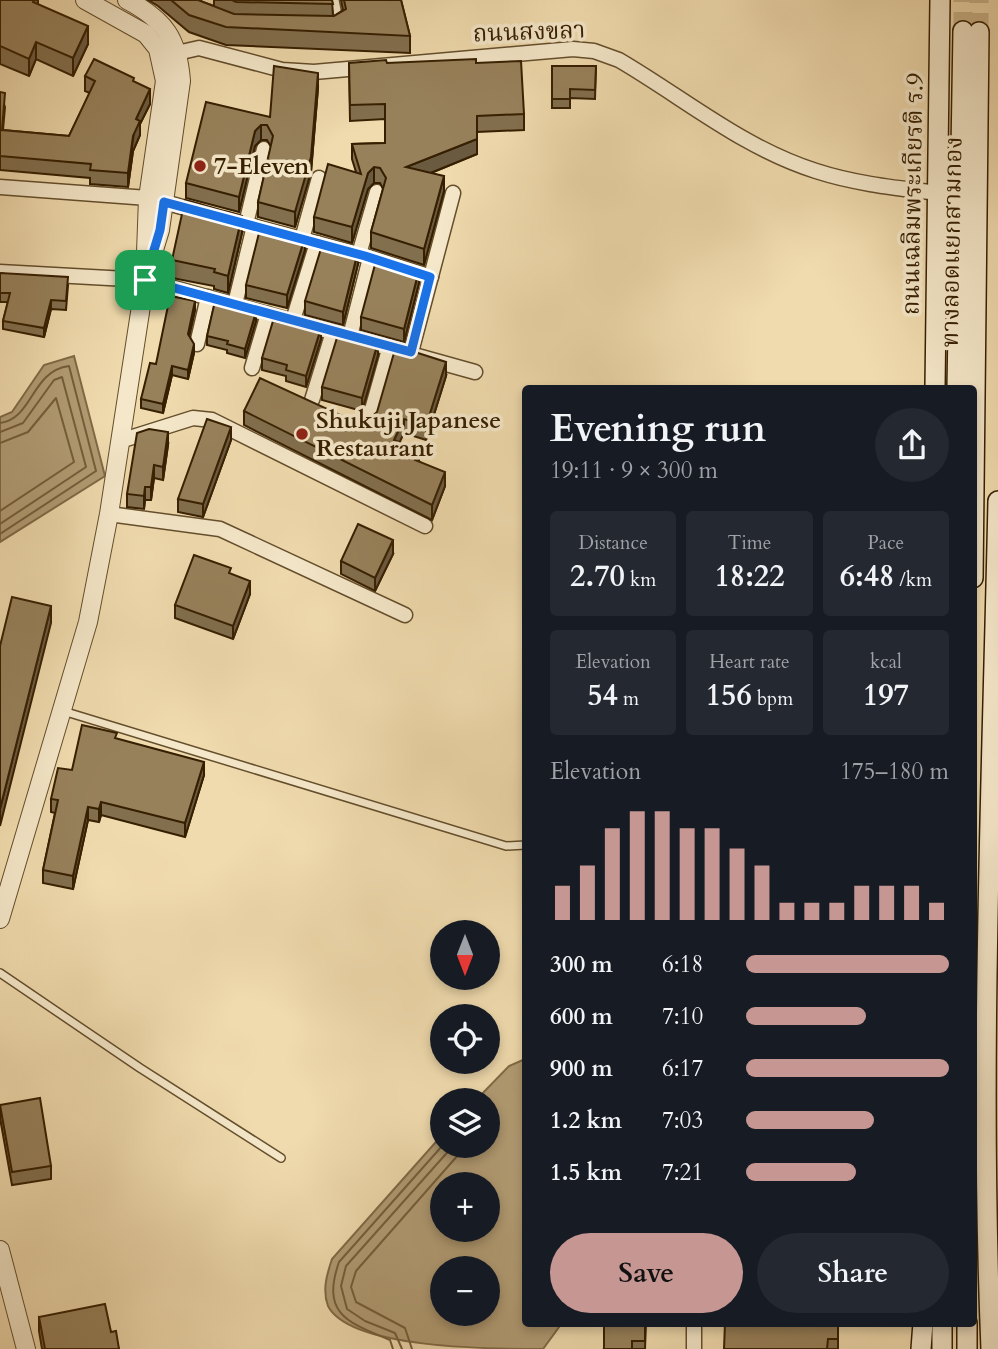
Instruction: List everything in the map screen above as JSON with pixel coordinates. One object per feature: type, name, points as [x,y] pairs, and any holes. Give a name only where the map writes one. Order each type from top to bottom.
[{"type":"main road","name":"ถนนเฉลิมพระเกียรติ ร.9","points":[[935,385],[940,0]]},
{"type":"main road","name":"ทางลอดแยกสามกอง","points":[[957,385],[971,32],[972,385]]},
{"type":"main road","points":[[993,1348],[987,1048],[993,907],[998,501]]},
{"type":"main road","points":[[977,1122],[987,1048]]},
{"type":"main road","points":[[921,1349],[923,1327]]},
{"type":"main road","points":[[942,1327],[942,1349]]},
{"type":"main road","points":[[967,1327],[967,1349]]},
{"type":"street","points":[[0,919],[88,622],[120,440],[156,200],[165,81],[160,57],[140,29],[85,0]]},
{"type":"street","points":[[127,0],[147,11],[163,25],[174,42],[181,81],[156,200]]},
{"type":"street","name":"ถนนสงขลา","points":[[177,54],[199,48],[250,64],[314,72],[525,51],[594,51],[619,60],[719,124],[815,171],[873,186],[938,193]]},
{"type":"street","points":[[235,304],[264,149]]},
{"type":"street","points":[[293,320],[319,177]]},
{"type":"street","points":[[0,187],[156,200],[365,256],[430,277]]},
{"type":"street","points":[[350,336],[377,192]]},
{"type":"street","points":[[411,352],[453,193]]},
{"type":"street","points":[[0,271],[145,280],[390,346],[475,372]]},
{"type":"street","points":[[197,344],[208,297]]},
{"type":"street","points":[[252,368],[268,314]]},
{"type":"street","points":[[312,400],[332,331]]},
{"type":"street","points":[[368,424],[390,346]]},
{"type":"street","points":[[120,440],[193,418],[212,420],[425,526]]},
{"type":"street","points":[[108,514],[220,529],[405,615]]},
{"type":"street","points":[[0,1250],[26,1349]]},
{"type":"street","points":[[694,1327],[694,1349]]},
{"type":"lane","points":[[334,27],[340,24],[335,0]]},
{"type":"lane","points":[[62,710],[506,846],[522,845]]},
{"type":"lane","points":[[0,973],[140,1068],[281,1158]]},
{"type":"water","points":[[74,356],[105,476],[0,542],[0,417],[12,412],[44,365]]},
{"type":"water","points":[[522,1060],[522,1327],[559,1327],[543,1349],[425,1344],[364,1331],[341,1320],[328,1306],[326,1282],[332,1259],[430,1149],[430,1158],[500,1158],[500,1088],[488,1088],[509,1066]]},
{"type":"building","points":[[0,0],[34,0],[33,2],[88,26],[73,58],[36,42],[29,59],[0,46]]},
{"type":"building","points":[[171,0],[198,0],[234,14],[334,16],[346,9],[344,0],[401,0],[410,36],[226,27],[189,15]]},
{"type":"building","points":[[232,0],[332,0],[333,4],[236,2]]},
{"type":"building","points":[[94,59],[134,78],[133,81],[150,89],[136,119],[140,121],[133,136],[128,173],[90,170],[91,164],[0,156],[0,92],[5,93],[2,130],[69,136],[95,81],[85,76]]},
{"type":"building","points":[[476,59],[476,63],[521,61],[524,114],[477,116],[477,139],[406,167],[444,176],[424,249],[371,232],[386,178],[380,168],[374,167],[368,173],[352,227],[314,217],[328,164],[361,174],[352,144],[385,143],[385,104],[350,105],[349,63]]},
{"type":"building","points":[[274,66],[318,73],[311,157],[295,212],[258,202],[273,136],[267,125],[261,125],[255,131],[239,197],[186,183],[206,102],[270,117]]},
{"type":"building","points":[[552,66],[596,66],[595,90],[570,89],[570,99],[552,99]]},
{"type":"building","points":[[185,200],[242,216],[228,276],[214,272],[215,269],[172,260]]},
{"type":"building","points":[[261,225],[305,237],[287,295],[246,285]]},
{"type":"building","points":[[323,242],[358,251],[343,312],[305,301]]},
{"type":"building","points":[[377,257],[419,270],[404,329],[361,317]]},
{"type":"building","points":[[0,273],[68,277],[66,301],[51,300],[44,328],[3,321],[10,293],[0,293]]},
{"type":"building","points":[[170,296],[195,301],[188,334],[194,344],[188,370],[172,366],[163,404],[141,399],[150,363],[156,364]]},
{"type":"building","points":[[215,301],[256,312],[245,349],[207,336]]},
{"type":"building","points":[[273,321],[298,327],[299,322],[321,328],[306,376],[286,370],[287,365],[262,358]]},
{"type":"building","points":[[339,331],[378,342],[362,398],[322,387]]},
{"type":"building","points":[[396,346],[446,362],[426,426],[404,419],[394,440],[419,450],[415,460],[445,472],[432,505],[244,411],[260,378],[366,427],[369,419],[377,412]]},
{"type":"building","points":[[207,419],[231,427],[203,504],[178,499]]},
{"type":"building","points":[[149,429],[168,432],[163,467],[154,465],[151,487],[145,487],[144,496],[127,494],[137,433]]},
{"type":"building","points":[[358,524],[393,540],[375,578],[341,561]]},
{"type":"building","points":[[194,555],[231,568],[229,573],[250,581],[233,626],[175,605]]},
{"type":"building","points":[[12,597],[51,606],[0,809],[0,646]]},
{"type":"building","points":[[82,725],[117,733],[115,738],[204,762],[185,823],[101,802],[99,809],[88,807],[73,876],[43,870],[58,800],[51,799],[58,768],[72,770]]},
{"type":"building","points":[[40,1098],[51,1166],[12,1172],[0,1105]]},
{"type":"building","points":[[105,1304],[111,1332],[116,1331],[119,1349],[45,1349],[39,1317]]},
{"type":"building","points":[[604,1327],[645,1327],[645,1341],[632,1341],[632,1349],[604,1349]]},
{"type":"building","points":[[725,1327],[838,1327],[838,1339],[828,1339],[827,1349],[724,1349]]},
{"type":"tunnel","points":[[963,0],[963,31]]},
{"type":"tunnel","points":[[979,0],[979,32]]},
{"type":"place","name":"7-Eleven","points":[[200,166]]},
{"type":"place","name":"Shukuji Japanese Restaurant","points":[[302,434]]},
{"type":"route","points":[[164,202],[365,256],[430,277],[411,352],[145,280],[160,230],[164,202]]}]
